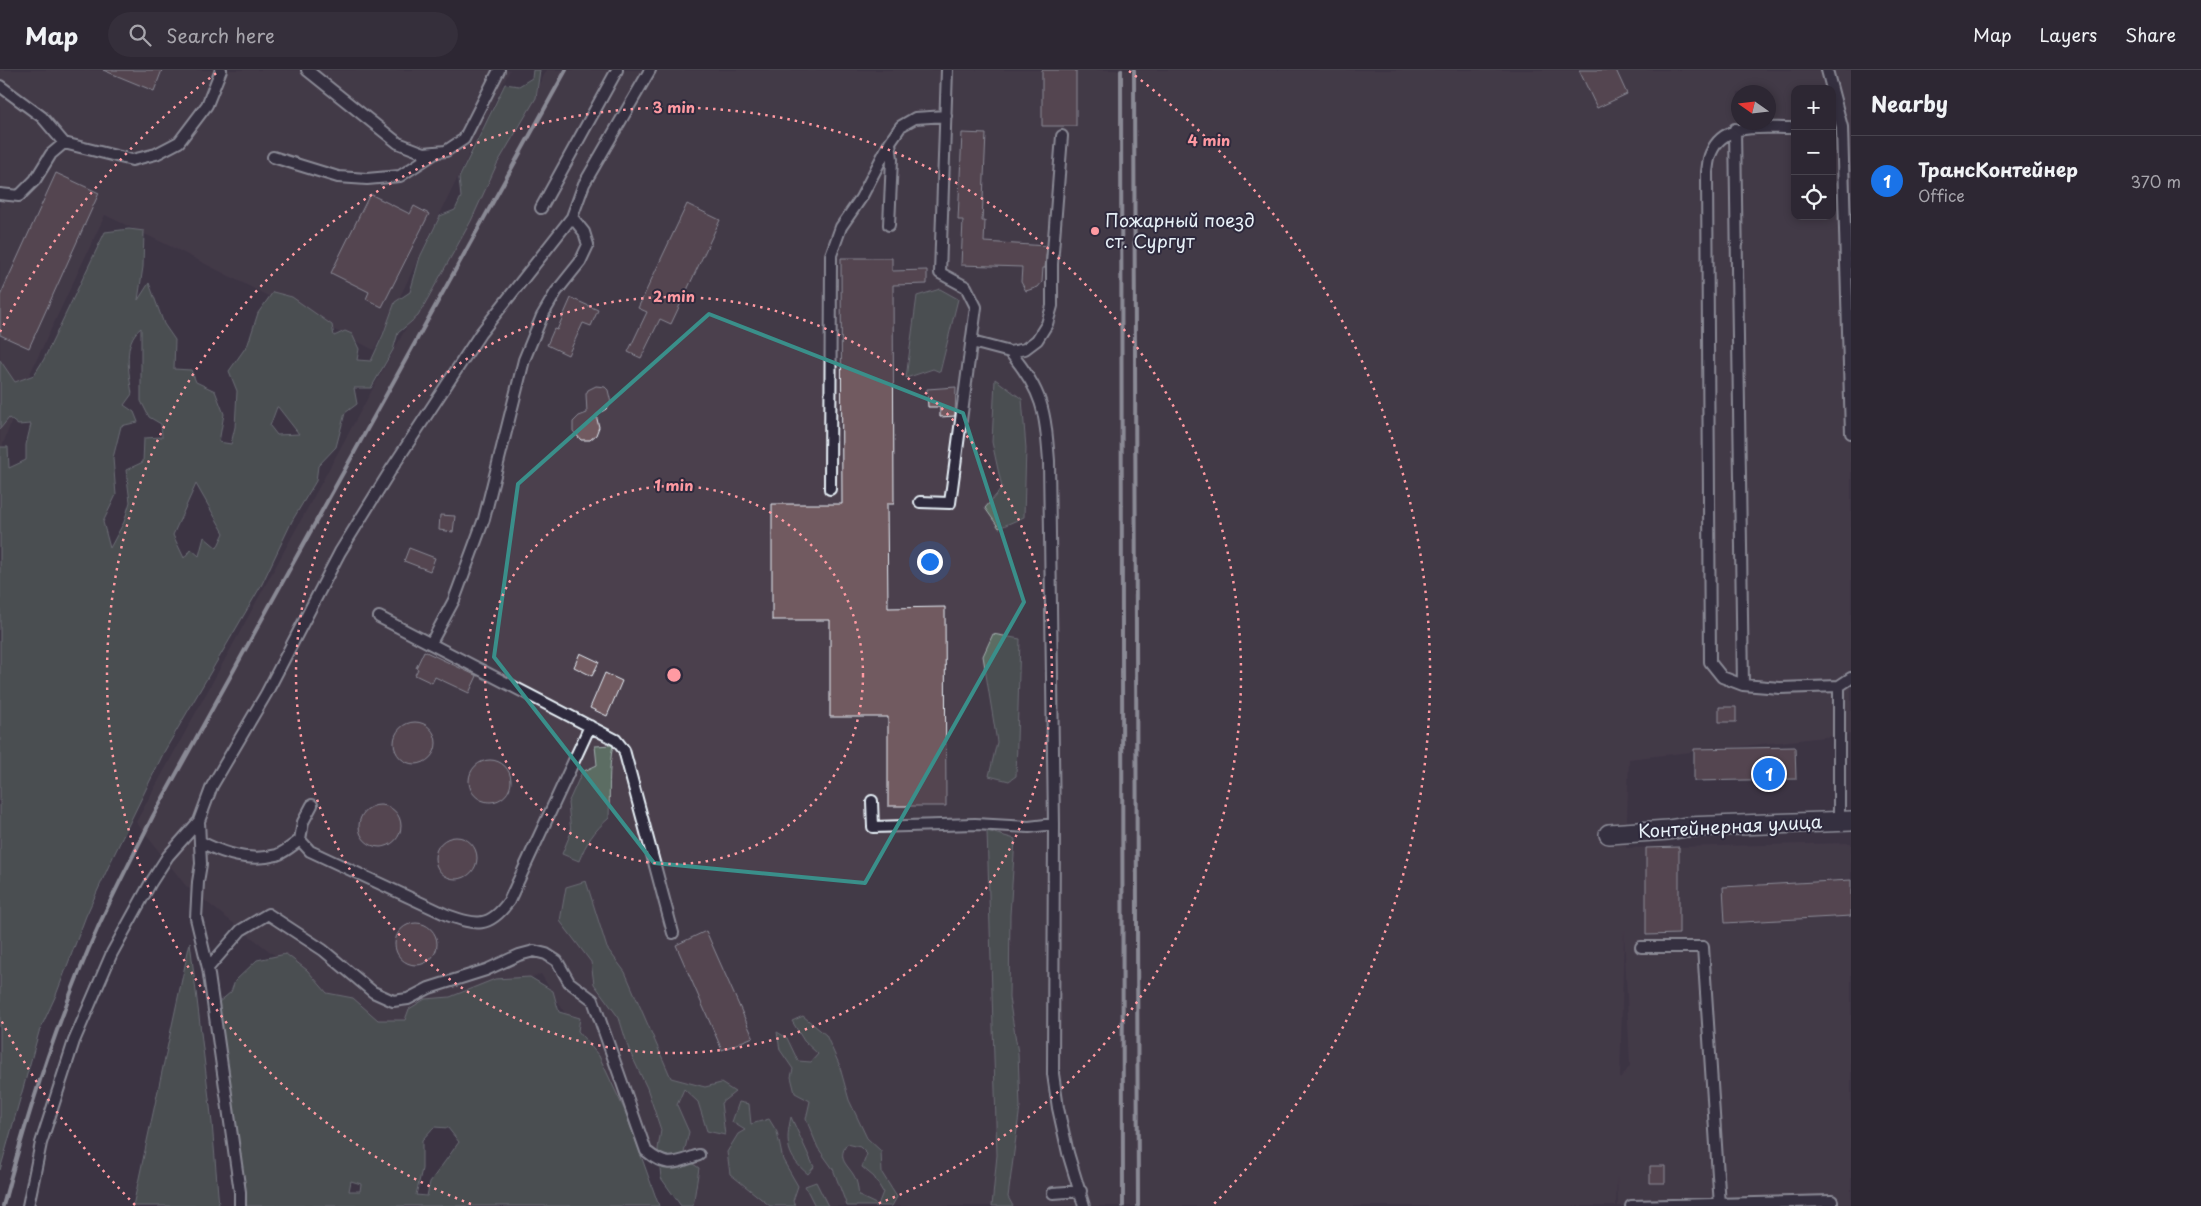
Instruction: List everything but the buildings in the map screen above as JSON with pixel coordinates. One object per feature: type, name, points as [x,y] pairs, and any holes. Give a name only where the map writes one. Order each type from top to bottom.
[{"type":"street","name":"Контейнерная улица","points":[[1609,834],[1668,830],[1686,826],[1845,821]]},
{"type":"lane","points":[[0,86],[42,117],[64,143],[132,160],[156,154],[179,142],[207,105],[221,70]]},
{"type":"lane","points":[[307,70],[398,143],[424,153],[446,151],[464,139],[499,70]]},
{"type":"lane","points":[[541,208],[617,70]]},
{"type":"lane","points":[[28,1206],[44,1134],[74,1041],[112,953],[150,884],[168,856],[199,821],[212,786],[266,694],[340,552],[392,468],[480,334],[572,217],[584,184],[650,70]]},
{"type":"lane","points":[[920,502],[950,503],[976,307],[966,287],[940,274],[948,70]]},
{"type":"lane","points":[[1828,70],[1831,85]]},
{"type":"lane","points":[[830,489],[830,255],[841,227],[861,198],[890,142],[901,126],[915,118],[946,116]]},
{"type":"lane","points":[[1837,127],[1851,433]]},
{"type":"lane","points":[[1776,128],[1791,128]]},
{"type":"lane","points":[[1733,130],[1719,139],[1711,153],[1706,172],[1708,617],[1710,662],[1722,678],[1743,685],[1780,688],[1839,686],[1851,678]]},
{"type":"lane","points":[[1735,130],[1743,685]]},
{"type":"lane","points":[[972,342],[1010,352],[1025,349],[1037,340],[1047,324],[1052,306],[1052,264],[1062,136]]},
{"type":"lane","points":[[889,225],[892,159],[890,142]]},
{"type":"lane","points":[[0,194],[19,196],[35,180],[51,154],[64,143]]},
{"type":"lane","points":[[273,157],[338,177],[367,179],[400,176],[438,152]]},
{"type":"lane","points":[[431,644],[454,600],[484,519],[524,360],[542,316],[556,292],[580,262],[588,245],[584,232],[572,217]]},
{"type":"lane","points":[[1010,352],[1024,369],[1040,396],[1046,420],[1049,461],[1054,824],[1053,1074],[1068,1154],[1081,1190],[1084,1206]]},
{"type":"lane","points":[[379,617],[616,740],[624,750],[673,933]]},
{"type":"lane","points":[[1839,686],[1845,821]]},
{"type":"lane","points":[[300,840],[310,851],[447,915],[470,922],[487,921],[498,916],[509,901],[590,726]]},
{"type":"lane","points":[[872,801],[873,827],[975,824],[1029,827],[1054,824]]},
{"type":"lane","points":[[201,842],[232,855],[257,857],[278,854],[300,840],[303,822],[312,804]]},
{"type":"lane","points":[[199,821],[201,864],[196,918],[208,968],[240,1192],[240,1206]]},
{"type":"lane","points":[[208,968],[240,930],[268,914],[323,950],[373,992],[393,1001],[408,1000],[428,988],[486,970],[519,955],[534,952],[546,954],[557,961],[569,982],[593,1000],[646,1151],[659,1161],[673,1164],[699,1155]]},
{"type":"lane","points":[[1641,947],[1703,947],[1720,1204]]},
{"type":"lane","points":[[1053,1193],[1081,1190]]},
{"type":"lane","points":[[1631,1206],[1832,1201],[1832,1206]]},
{"type":"highlighted area","points":[[709,314],[963,413],[1024,602],[865,883],[654,863],[494,657],[518,484]]},
{"type":"shaded area","points":[[0,70],[510,70],[374,350],[105,215],[28,378],[0,452]]},
{"type":"shaded area","points":[[547,70],[1851,70],[1851,734],[1629,759],[1626,848],[1851,843],[1851,1206],[1618,1206],[1617,1177],[1616,1206],[682,1206],[541,974],[378,1036],[186,886],[136,822]],"holes":[[[1624,930],[1630,1066],[1620,1079]]]},
{"type":"green space","points":[[533,70],[540,70],[536,98],[497,164],[471,221],[418,316],[398,333],[393,350],[371,388],[354,388],[357,404],[345,413],[336,447],[318,466],[316,481],[292,521],[262,584],[164,752],[86,916],[56,995],[39,1032],[0,1170],[0,447],[8,447],[9,468],[26,460],[26,445],[31,424],[18,425],[9,418],[0,429],[0,360],[15,382],[34,375],[44,359],[105,232],[129,229],[144,231],[143,267],[138,300],[149,283],[164,324],[175,340],[174,369],[191,370],[196,382],[215,391],[224,414],[219,442],[231,444],[235,427],[237,391],[229,371],[248,344],[258,313],[273,292],[292,297],[332,325],[334,336],[345,331],[352,334],[359,349],[357,360],[371,361],[395,302],[410,292],[420,257],[440,216],[455,210],[461,197],[459,178],[505,84],[519,86],[532,78]],"holes":[[[141,328],[141,401],[149,417],[161,424],[162,437],[144,438],[143,462],[126,470],[130,502],[124,522],[110,548],[103,522],[116,495],[113,458],[121,426],[138,422],[134,412],[124,405],[132,394],[128,358],[131,341]],[[278,407],[299,434],[277,435],[270,426]],[[196,484],[224,533],[217,548],[204,537],[199,556],[191,549],[184,558],[173,535]]]},
{"type":"green space","points":[[940,289],[958,299],[940,372],[933,369],[906,378],[917,296]]},
{"type":"green space","points":[[995,379],[1022,399],[1026,448],[1024,517],[999,528],[985,508],[1002,488],[992,442]]},
{"type":"green space","points":[[993,634],[1020,639],[1016,776],[1009,781],[989,776],[997,742],[983,656]]},
{"type":"green space","points":[[613,745],[610,772],[609,818],[591,838],[579,861],[562,854],[571,832],[568,803],[582,772],[597,765],[595,746]]},
{"type":"green space","points":[[987,831],[1015,839],[1010,915],[1009,998],[1018,1053],[1020,1107],[1008,1197],[1013,1206],[992,1206],[997,1155]]},
{"type":"green space","points":[[586,881],[607,948],[625,972],[671,1078],[705,1087],[721,1083],[735,1092],[721,1103],[725,1135],[707,1131],[698,1102],[684,1089],[677,1105],[689,1132],[683,1157],[699,1168],[693,1206],[681,1206],[661,1178],[658,1149],[661,1130],[647,1088],[629,1050],[619,1018],[594,984],[591,962],[560,921],[566,887]]},
{"type":"green space","points":[[190,942],[212,1123],[219,1206],[133,1206]]},
{"type":"green space","points":[[286,954],[307,970],[327,993],[353,998],[378,1020],[405,1020],[409,1009],[425,999],[450,997],[495,979],[530,977],[553,991],[559,1012],[580,1018],[578,1031],[599,1056],[625,1111],[659,1206],[243,1206],[244,1185],[218,1003],[231,992],[235,981],[257,960]],"holes":[[[434,1127],[448,1128],[459,1142],[430,1182],[427,1196],[416,1195],[422,1169],[422,1140]],[[351,1181],[361,1184],[360,1191],[349,1191]]]},
{"type":"green space","points":[[803,1016],[826,1035],[839,1064],[849,1100],[867,1138],[881,1151],[882,1173],[897,1197],[892,1206],[847,1206],[833,1169],[818,1148],[806,1119],[810,1101],[795,1093],[791,1077],[793,1069],[780,1050],[777,1032],[787,1038],[798,1061],[811,1062],[818,1054],[804,1041],[792,1021]],"holes":[[[847,1144],[860,1147],[867,1154],[862,1167],[874,1177],[883,1192],[878,1205],[859,1196],[854,1175],[843,1159]]]},
{"type":"green space","points":[[739,1102],[749,1104],[751,1124],[769,1119],[777,1132],[783,1160],[798,1186],[793,1201],[796,1206],[770,1206],[730,1174],[727,1152],[738,1134],[745,1130],[732,1122]]},
{"type":"green space","points":[[791,1117],[814,1167],[808,1174],[796,1162],[789,1149],[788,1134]]},
{"type":"green space","points":[[816,1182],[828,1206],[815,1206],[805,1186]]},
{"type":"railway","points":[[3,1206],[34,1099],[58,1028],[84,959],[119,884],[153,816],[566,70]]},
{"type":"railway","points":[[1121,70],[1123,1206]]},
{"type":"railway","points":[[1134,70],[1138,1206]]},
{"type":"place","name":"Пожарный поезд ст. Сургут","points":[[1095,231]]},
{"type":"place","name":"ТрансКонтейнер","points":[[1769,774]]}]
